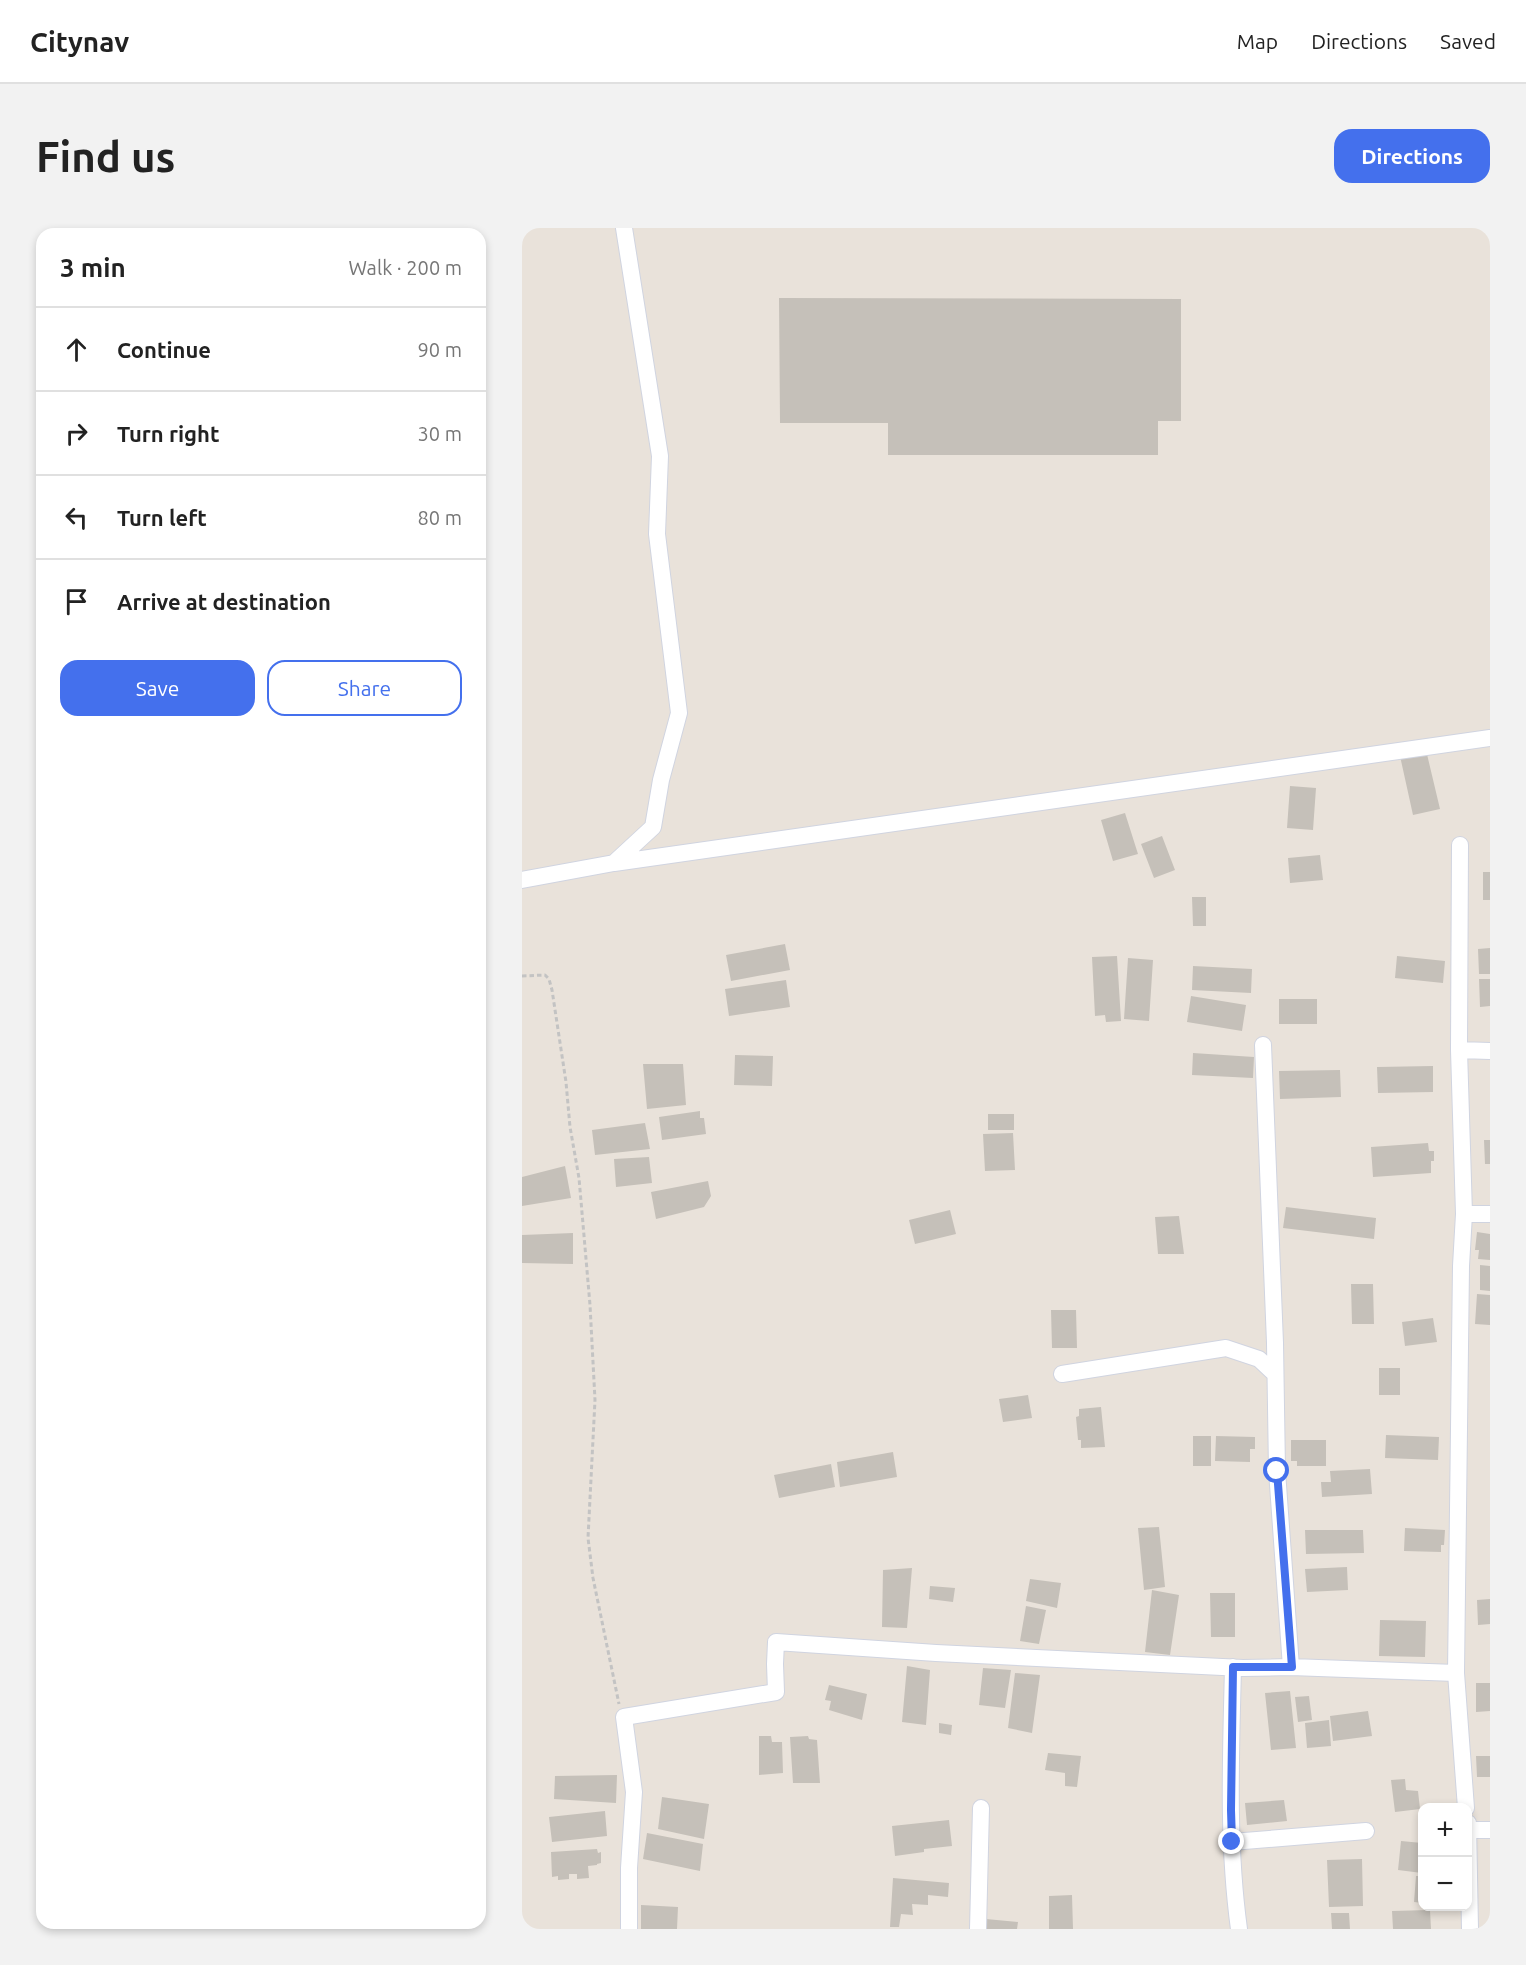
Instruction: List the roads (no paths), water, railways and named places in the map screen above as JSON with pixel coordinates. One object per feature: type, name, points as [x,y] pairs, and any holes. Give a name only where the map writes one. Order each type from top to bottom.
[{"type":"street","points":[[614,863],[653,826],[661,780],[680,713],[657,534],[660,456],[624,228]]},
{"type":"street","points":[[522,880],[614,863],[1490,738]]},
{"type":"street","points":[[1460,844],[1459,1050],[1464,1214],[1461,1266],[1456,1673],[1466,1803]]},
{"type":"street","points":[[1263,1045],[1277,1471],[1292,1667]]},
{"type":"street","points":[[1459,1050],[1490,1051]]},
{"type":"street","points":[[1464,1214],[1490,1214]]},
{"type":"street","points":[[1062,1374],[1226,1348],[1259,1359],[1275,1374]]},
{"type":"street","points":[[628,1929],[634,1792],[624,1717],[776,1692],[776,1642],[936,1653],[1233,1667],[1456,1673]]},
{"type":"street","points":[[1233,1667],[1231,1810],[1234,1890],[1239,1929]]},
{"type":"street","points":[[978,1929],[981,1808]]},
{"type":"street","points":[[1472,1828],[1490,1830]]},
{"type":"street","points":[[1232,1842],[1366,1831]]},
{"type":"street","points":[[1469,1857],[1470,1929]]}]
